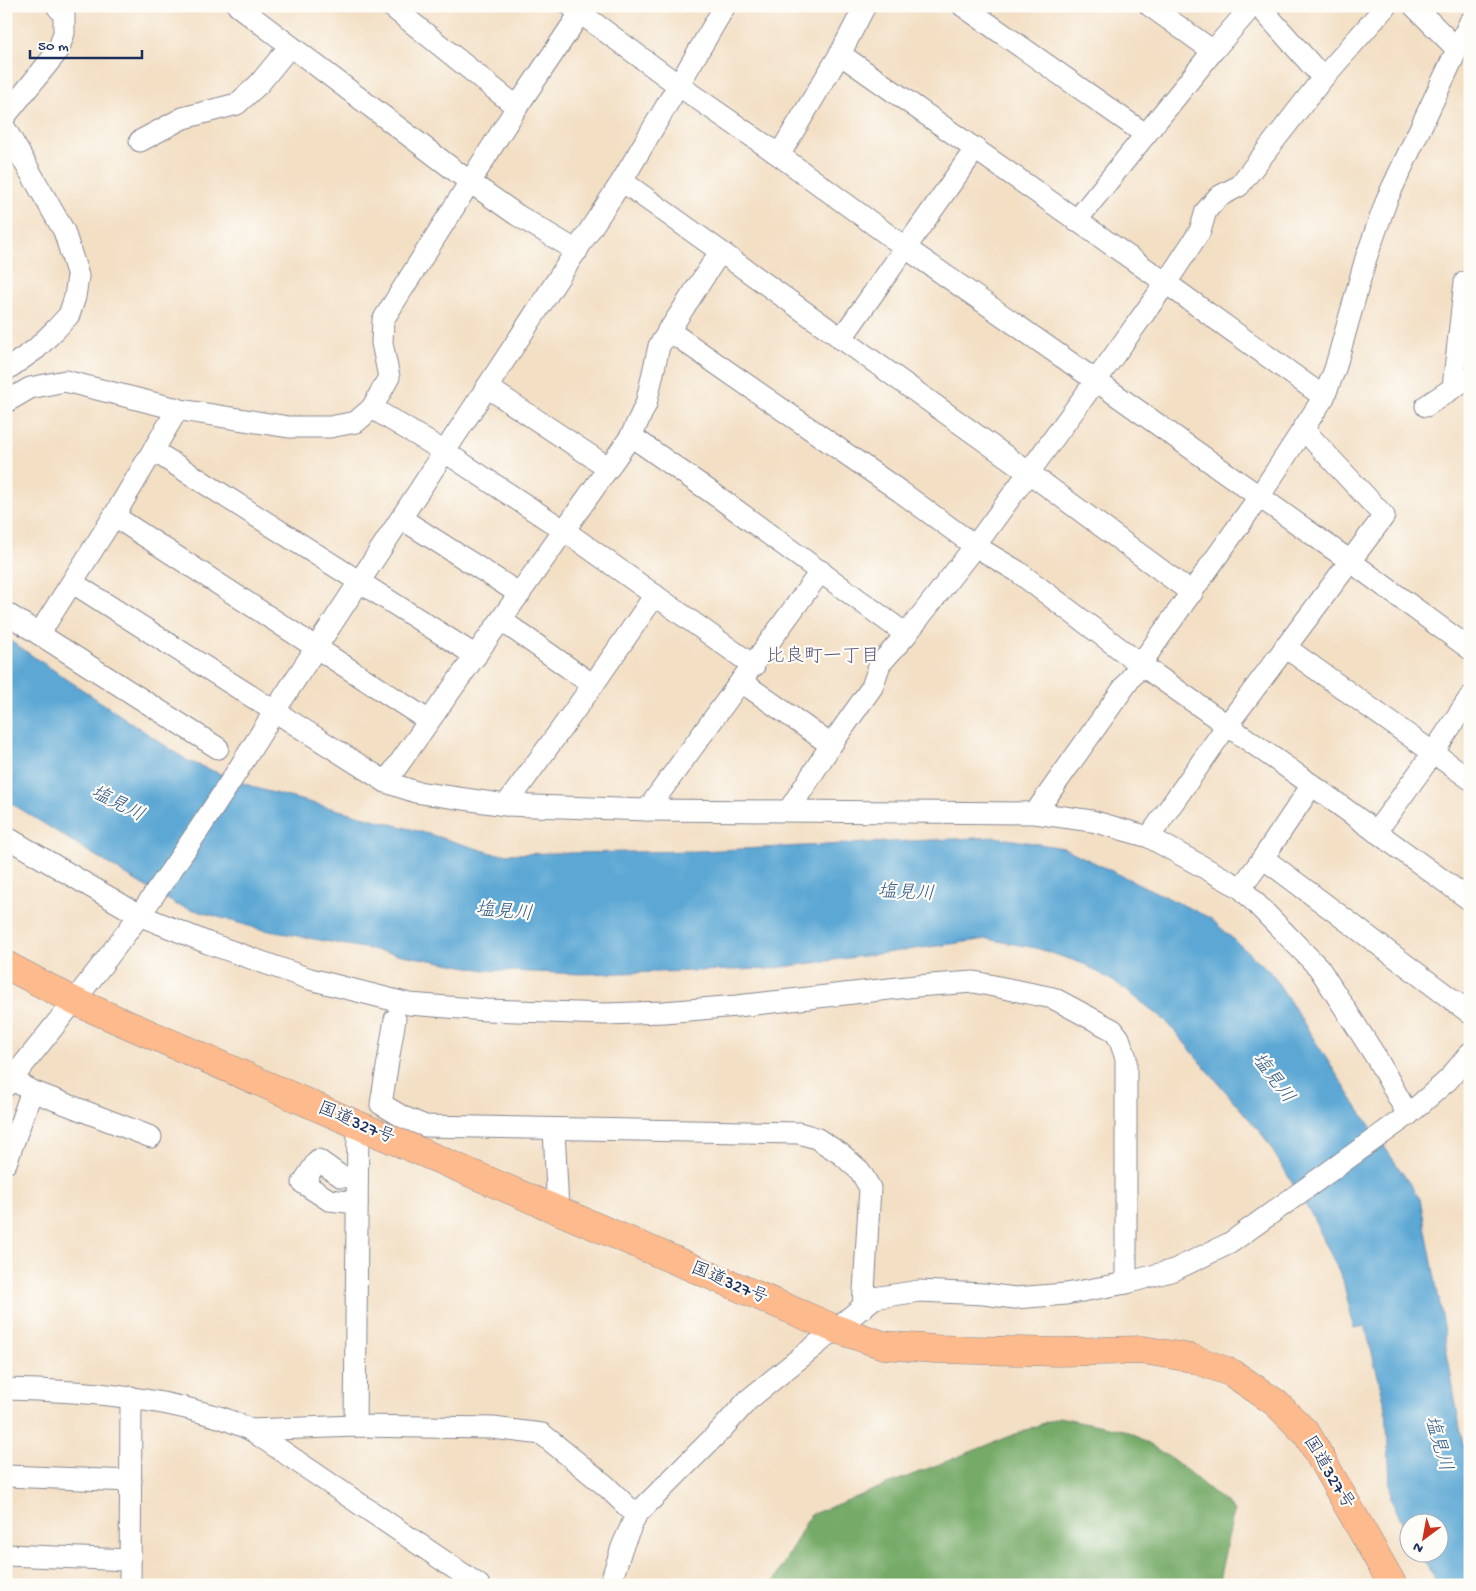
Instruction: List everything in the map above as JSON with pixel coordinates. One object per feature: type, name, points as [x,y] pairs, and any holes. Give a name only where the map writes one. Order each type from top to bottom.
[{"type":"highway","name":"国道327号","points":[[6,966],[74,1001],[836,1330],[883,1344],[935,1349],[1058,1352],[1143,1350],[1192,1358],[1232,1373],[1276,1403],[1307,1434],[1393,1585]]},
{"type":"street","points":[[6,115],[58,51],[64,33],[64,15],[57,6]]},
{"type":"street","points":[[238,6],[470,182],[516,215],[577,251]]},
{"type":"street","points":[[391,6],[517,107]]},
{"type":"street","points":[[151,1138],[9,1082],[74,1001],[142,911],[243,764],[274,712],[622,181],[725,6]]},
{"type":"street","points":[[779,155],[840,54],[866,6]]},
{"type":"street","points":[[963,6],[1145,134]]},
{"type":"street","points":[[1150,6],[1213,50]]},
{"type":"street","points":[[1076,220],[1213,50],[1252,6]]},
{"type":"street","points":[[1259,6],[1323,78]]},
{"type":"street","points":[[789,810],[831,745],[872,687],[880,664],[905,636],[975,546],[1166,283],[1200,231],[1206,211],[1218,197],[1239,186],[1323,78],[1386,6]]},
{"type":"street","points":[[1414,6],[1457,49]]},
{"type":"street","points":[[6,402],[30,388],[65,381],[175,408],[289,427],[330,427],[356,422],[372,408],[389,377],[382,343],[383,320],[579,9],[678,85],[1350,561],[1470,649]]},
{"type":"street","points":[[1035,813],[1259,498],[1324,397],[1335,369],[1366,258],[1387,199],[1470,22]]},
{"type":"street","points":[[140,142],[183,118],[237,104],[259,84],[290,46]]},
{"type":"street","points":[[840,54],[976,148],[1324,397]]},
{"type":"street","points":[[6,130],[64,231],[78,276],[75,297],[69,314],[36,349],[6,370]]},
{"type":"street","points":[[842,338],[976,148]]},
{"type":"street","points":[[622,181],[1028,472],[1192,593]]},
{"type":"street","points":[[386,782],[631,436],[646,404],[659,346],[720,252]]},
{"type":"street","points":[[1426,406],[1461,383],[1465,282]]},
{"type":"street","points":[[668,330],[901,492],[975,546],[1017,571],[1140,664],[1228,724],[1470,900]]},
{"type":"street","points":[[487,387],[609,468]]},
{"type":"street","points":[[39,634],[73,583],[154,451],[176,412],[175,408]]},
{"type":"street","points":[[372,408],[445,452],[565,530],[655,595],[831,745]]},
{"type":"street","points":[[1149,837],[1228,724],[1384,516],[1303,429]]},
{"type":"street","points":[[631,436],[821,571],[896,627],[905,636]]},
{"type":"street","points":[[154,451],[476,656]]},
{"type":"street","points":[[114,516],[429,721]]},
{"type":"street","points":[[402,519],[520,594]]},
{"type":"street","points":[[647,810],[748,674],[821,571]]},
{"type":"street","points":[[73,583],[386,782],[416,792],[506,805],[647,810],[1035,813],[1092,821],[1149,837],[1241,888],[1319,968],[1376,1057],[1408,1115]]},
{"type":"street","points":[[506,805],[593,685],[655,595]]},
{"type":"street","points":[[6,613],[218,748]]},
{"type":"street","points":[[501,620],[593,685]]},
{"type":"street","points":[[1285,647],[1470,779]]},
{"type":"street","points":[[1376,832],[1433,753],[1470,697]]},
{"type":"street","points":[[1241,888],[1312,785]]},
{"type":"street","points":[[6,837],[142,911],[208,943],[310,979],[408,1004],[476,1010],[606,1014],[664,1012],[737,1006],[916,986],[974,982],[1053,998],[1114,1030],[1126,1058],[1126,1283]]},
{"type":"street","points":[[1263,858],[1470,1013]]},
{"type":"street","points":[[395,1019],[381,1104],[403,1117],[425,1126],[799,1133],[816,1138],[841,1154],[860,1171],[870,1188],[863,1308]]},
{"type":"street","points":[[610,1585],[622,1548],[636,1516],[748,1400],[874,1298],[919,1291],[984,1294],[1015,1298],[1066,1294],[1126,1283],[1174,1270],[1230,1243],[1408,1115],[1448,1080],[1470,1053]]},
{"type":"street","points":[[6,1163],[32,1091]]},
{"type":"street","points":[[355,1426],[358,1125]]},
{"type":"street","points":[[554,1129],[558,1211]]},
{"type":"street","points":[[357,1176],[342,1177],[318,1160],[303,1183],[330,1200],[357,1203]]},
{"type":"street","points":[[6,1389],[131,1397],[216,1416],[251,1430],[479,1585]]},
{"type":"street","points":[[130,1585],[131,1397]]},
{"type":"street","points":[[251,1430],[355,1426],[493,1428],[542,1434],[606,1486],[636,1516]]},
{"type":"street","points":[[6,1476],[131,1481]]},
{"type":"street","points":[[6,1555],[130,1560]]},
{"type":"green space","points":[[1059,1417],[1128,1431],[1174,1460],[1234,1510],[1218,1585],[772,1585],[810,1515]]},
{"type":"water","name":"塩見川","points":[[6,638],[188,761],[259,789],[422,832],[495,854],[698,851],[995,837],[1064,848],[1210,918],[1273,975],[1358,1108],[1420,1199],[1444,1326],[1467,1468],[1470,1475],[1470,1585],[1438,1585],[1426,1564],[1448,1564],[1448,1514],[1398,1514],[1391,1500],[1386,1408],[1365,1326],[1354,1328],[1343,1280],[1314,1219],[1265,1138],[1166,1021],[1118,984],[1084,964],[1036,948],[987,939],[768,969],[582,974],[485,970],[259,929],[177,905],[6,800]]},
{"type":"district","name":"比良町一丁目","points":[[823,657]]}]
